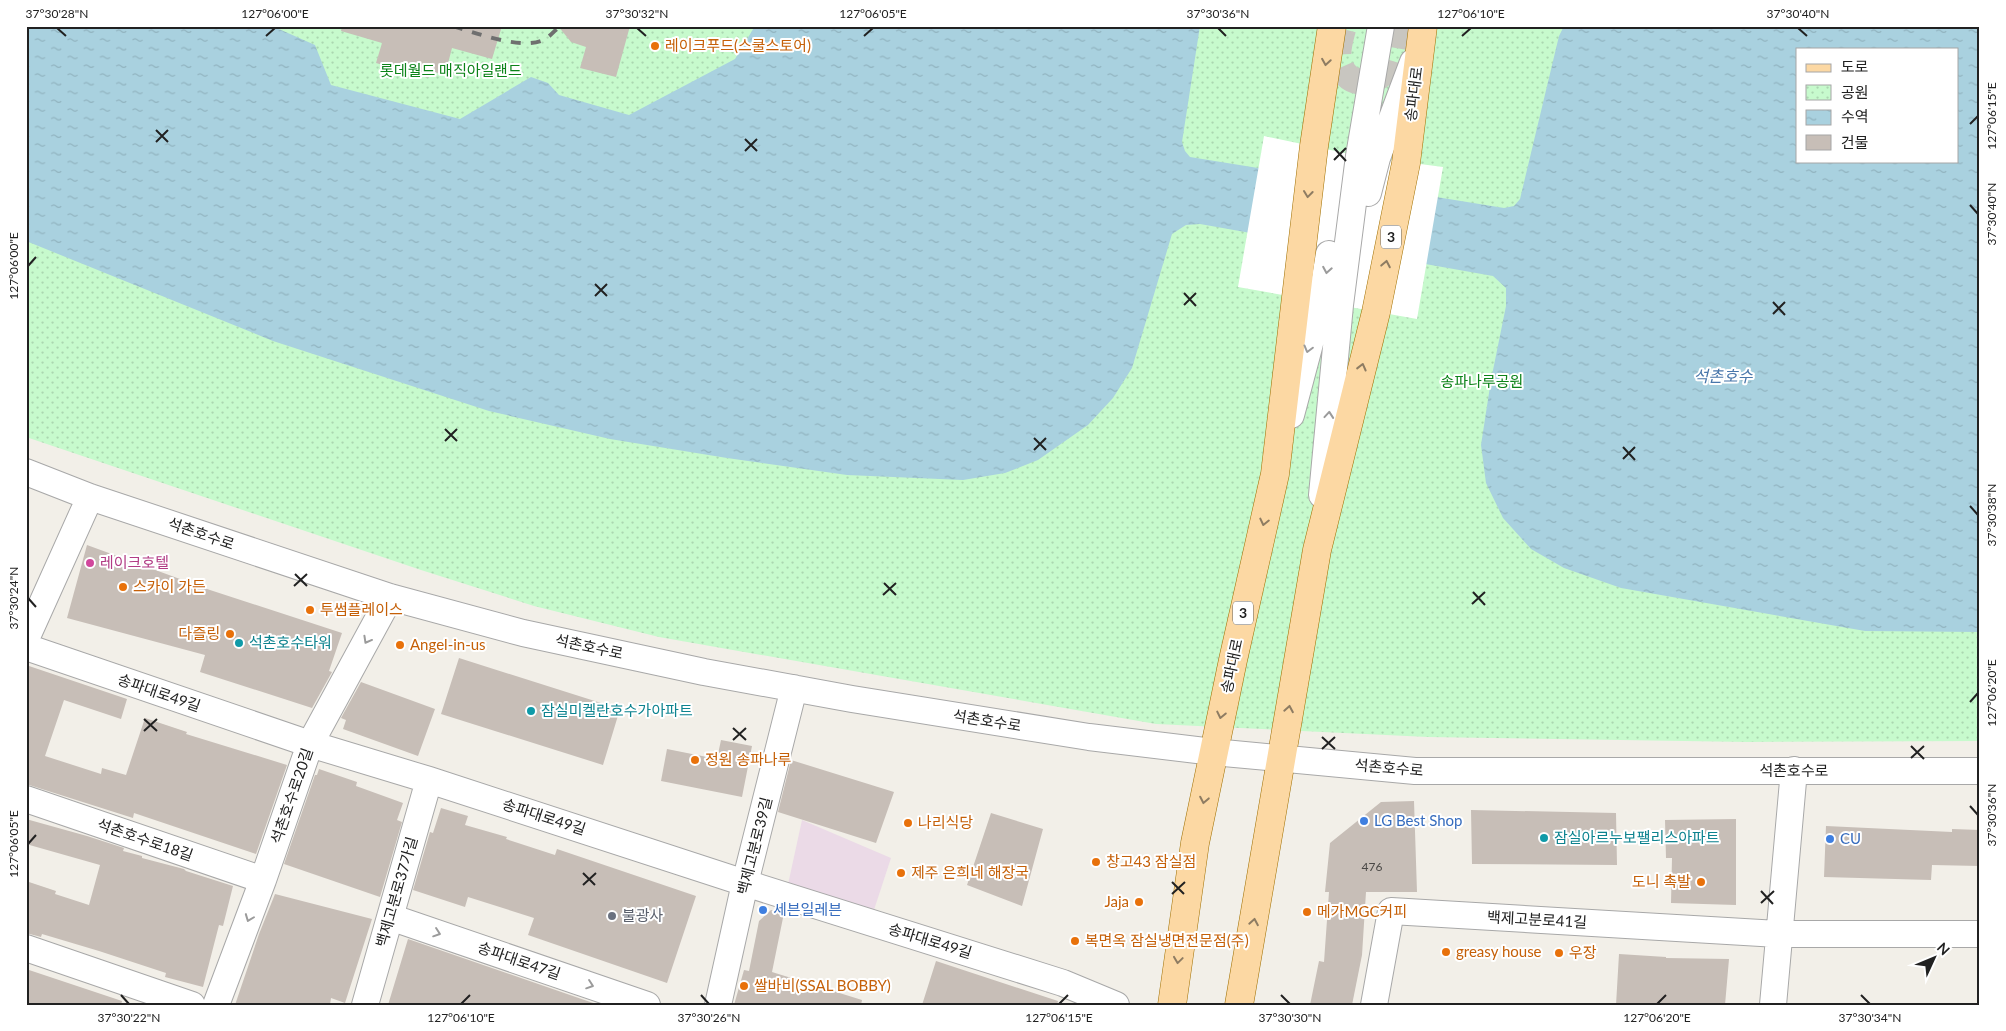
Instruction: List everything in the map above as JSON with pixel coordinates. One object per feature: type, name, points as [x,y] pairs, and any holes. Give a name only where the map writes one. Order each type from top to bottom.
[{"type":"main road","name":"송파대로","points":[[1172,1005],[1195,843],[1275,474],[1314,146],[1332,26]]},
{"type":"main road","name":"송파대로","points":[[1317,550],[1376,312],[1406,163],[1421,35]]},
{"type":"main road","name":"3","points":[[1239,1005],[1317,550]]},
{"type":"street","points":[[1361,156],[1368,26]]},
{"type":"street","points":[[1275,474],[1330,303],[1361,156],[1381,26]]},
{"type":"street","points":[[1361,156],[1421,35]]},
{"type":"street","points":[[1317,550],[1330,303]]},
{"type":"street","name":"석촌호수로","points":[[26,472],[90,497],[390,597],[522,633],[704,672],[852,700],[1089,738],[1415,771],[1980,770]]},
{"type":"street","points":[[26,639],[90,497]]},
{"type":"street","name":"석촌호수로20길","points":[[216,1005],[264,880],[310,744],[390,597]]},
{"type":"street","name":"송파대로49길","points":[[26,647],[310,744],[429,780],[745,883],[1062,994],[1116,1005]]},
{"type":"street","name":"백제고분로39길","points":[[718,1005],[745,883],[794,688]]},
{"type":"street","points":[[1773,1005],[1794,770]]},
{"type":"street","name":"백제고분로37가길","points":[[365,1005],[429,780]]},
{"type":"street","name":"석촌호수로18길","points":[[26,800],[264,880]]},
{"type":"street","name":"백제고분로41길","points":[[1374,1005],[1391,911],[1778,934],[1980,934]]},
{"type":"street","name":"송파대로47길","points":[[390,917],[647,1005]]},
{"type":"street","points":[[26,948],[192,1005]]},
{"type":"shaded area","points":[[802,820],[891,858],[872,916],[787,889]]},
{"type":"green space","name":"송파나루공원","points":[[26,26],[1980,26],[1980,741],[1748,742],[1428,737],[1156,724],[659,637],[534,606],[421,570],[26,437]]},
{"type":"water","name":"석촌호수","points":[[26,26],[272,26],[315,45],[331,85],[460,119],[531,77],[548,83],[559,95],[629,115],[735,59],[755,26],[1200,26],[1182,142],[1185,151],[1190,157],[1504,208],[1514,206],[1520,199],[1559,36],[1564,26],[1980,26],[1980,632],[1865,631],[1621,588],[1564,568],[1531,549],[1503,518],[1486,483],[1481,445],[1491,380],[1506,306],[1506,288],[1493,276],[1200,224],[1186,225],[1172,234],[1132,368],[1113,398],[1088,425],[1038,460],[1005,473],[963,480],[847,475],[610,439],[489,411],[273,341],[26,241]]},
{"type":"pier","points":[[1264,136],[1359,156],[1443,167],[1417,319],[1238,287]]},
{"type":"building","points":[[342,26],[502,26],[492,59],[452,48],[445,75],[430,71],[428,78],[376,63],[382,43],[341,31]]},
{"type":"building","points":[[558,26],[630,26],[616,77],[580,68],[586,47],[571,42]]},
{"type":"building","points":[[87,545],[210,590],[342,633],[329,671],[332,672],[312,708],[200,672],[205,655],[67,618]]},
{"type":"building","name":"잠실미켈란호수가아파트","points":[[459,658],[620,709],[603,765],[441,714]]},
{"type":"building","points":[[26,665],[127,699],[121,719],[64,700],[45,756],[101,774],[102,768],[126,775],[145,718],[187,732],[186,734],[287,765],[256,854],[134,813],[133,818],[26,784]]},
{"type":"building","points":[[361,682],[435,709],[418,756],[343,729],[346,720],[341,718]]},
{"type":"building","points":[[721,740],[752,746],[742,797],[661,781],[667,749],[717,759]]},
{"type":"building","points":[[791,760],[894,792],[876,843],[778,812]]},
{"type":"building","points":[[319,769],[357,782],[356,786],[403,803],[397,820],[402,822],[380,897],[284,864],[315,775],[317,775]]},
{"type":"building","points":[[1414,801],[1417,892],[1366,892],[1362,955],[1352,1005],[1310,1005],[1319,961],[1324,962],[1329,892],[1325,892],[1330,843],[1381,802]]},
{"type":"building","points":[[441,808],[468,816],[465,825],[507,837],[506,839],[555,855],[557,849],[696,896],[667,983],[528,935],[534,918],[468,897],[465,907],[413,890],[430,832],[433,833]]},
{"type":"building","name":"잠실아르누보팰리스아파트","points":[[1471,810],[1616,813],[1617,865],[1472,864]]},
{"type":"building","points":[[991,813],[1043,829],[1022,906],[967,885]]},
{"type":"building","points":[[26,819],[87,836],[124,848],[123,851],[142,856],[142,858],[184,869],[233,886],[223,926],[219,925],[203,987],[165,977],[166,973],[99,951],[42,934],[41,937],[26,933],[26,881],[56,891],[55,894],[89,905],[100,865],[26,844]]},
{"type":"building","points":[[1736,819],[1736,905],[1671,903],[1672,858],[1666,858],[1665,820]]},
{"type":"building","points":[[1826,826],[1952,832],[1952,829],[1980,830],[1980,866],[1932,865],[1931,880],[1824,877]]},
{"type":"building","points":[[275,894],[372,919],[345,1003],[331,998],[330,1005],[235,1005]]},
{"type":"building","points":[[771,910],[784,913],[772,972],[862,1000],[861,1005],[734,1005],[744,970],[749,971],[759,921]]},
{"type":"building","points":[[408,939],[596,1004],[596,1005],[388,1005]]},
{"type":"building","points":[[1619,954],[1666,958],[1729,959],[1725,1005],[1616,1005]]},
{"type":"building","points":[[936,961],[1058,1001],[1057,1005],[922,1005]]},
{"type":"building","points":[[26,969],[122,1001],[121,1005],[26,1005]]},
{"type":"tunnel","points":[[1343,29],[1338,51],[1340,64],[1349,77],[1362,82],[1376,79],[1387,68],[1392,53],[1396,26]]},
{"type":"railway","points":[[453,26],[485,36],[521,43],[541,41],[560,26]]},
{"type":"place","name":"레이크푸드(스쿨스토어)","points":[[655,46]]},
{"type":"place","name":"레이크호텔","points":[[90,563]]},
{"type":"place","name":"스카이 가든","points":[[123,587]]},
{"type":"place","name":"투썸플레이스","points":[[310,610]]},
{"type":"place","name":"다즐링","points":[[230,634]]},
{"type":"place","name":"석촌호수타워","points":[[239,643]]},
{"type":"place","name":"Angel-in-us","points":[[400,645]]},
{"type":"place","name":"잠실미켈란호수가아파트","points":[[531,711]]},
{"type":"place","name":"정원 송파나루","points":[[695,760]]},
{"type":"place","name":"LG Best Shop","points":[[1364,821]]},
{"type":"place","name":"나리식당","points":[[908,823]]},
{"type":"place","name":"잠실아르누보팰리스아파트","points":[[1544,838]]},
{"type":"place","name":"CU","points":[[1830,839]]},
{"type":"place","name":"창고43 잠실점","points":[[1096,862]]},
{"type":"place","name":"제주 은희네 해장국","points":[[901,873]]},
{"type":"place","name":"도니 촉발","points":[[1701,882]]},
{"type":"place","name":"Jaja","points":[[1139,902]]},
{"type":"place","name":"세븐일레븐","points":[[763,910]]},
{"type":"place","name":"메가MGC커피","points":[[1307,912]]},
{"type":"place","name":"불광사","points":[[612,916]]},
{"type":"place","name":"복면옥 잠실냉면전문점(주)","points":[[1075,941]]},
{"type":"place","name":"greasy house","points":[[1446,952]]},
{"type":"place","name":"우장","points":[[1559,953]]},
{"type":"place","name":"쌀바비(SSAL BOBBY)","points":[[744,986]]},
{"type":"park label","name":"롯데월드 매직아일랜드","points":[[451,71]]}]
